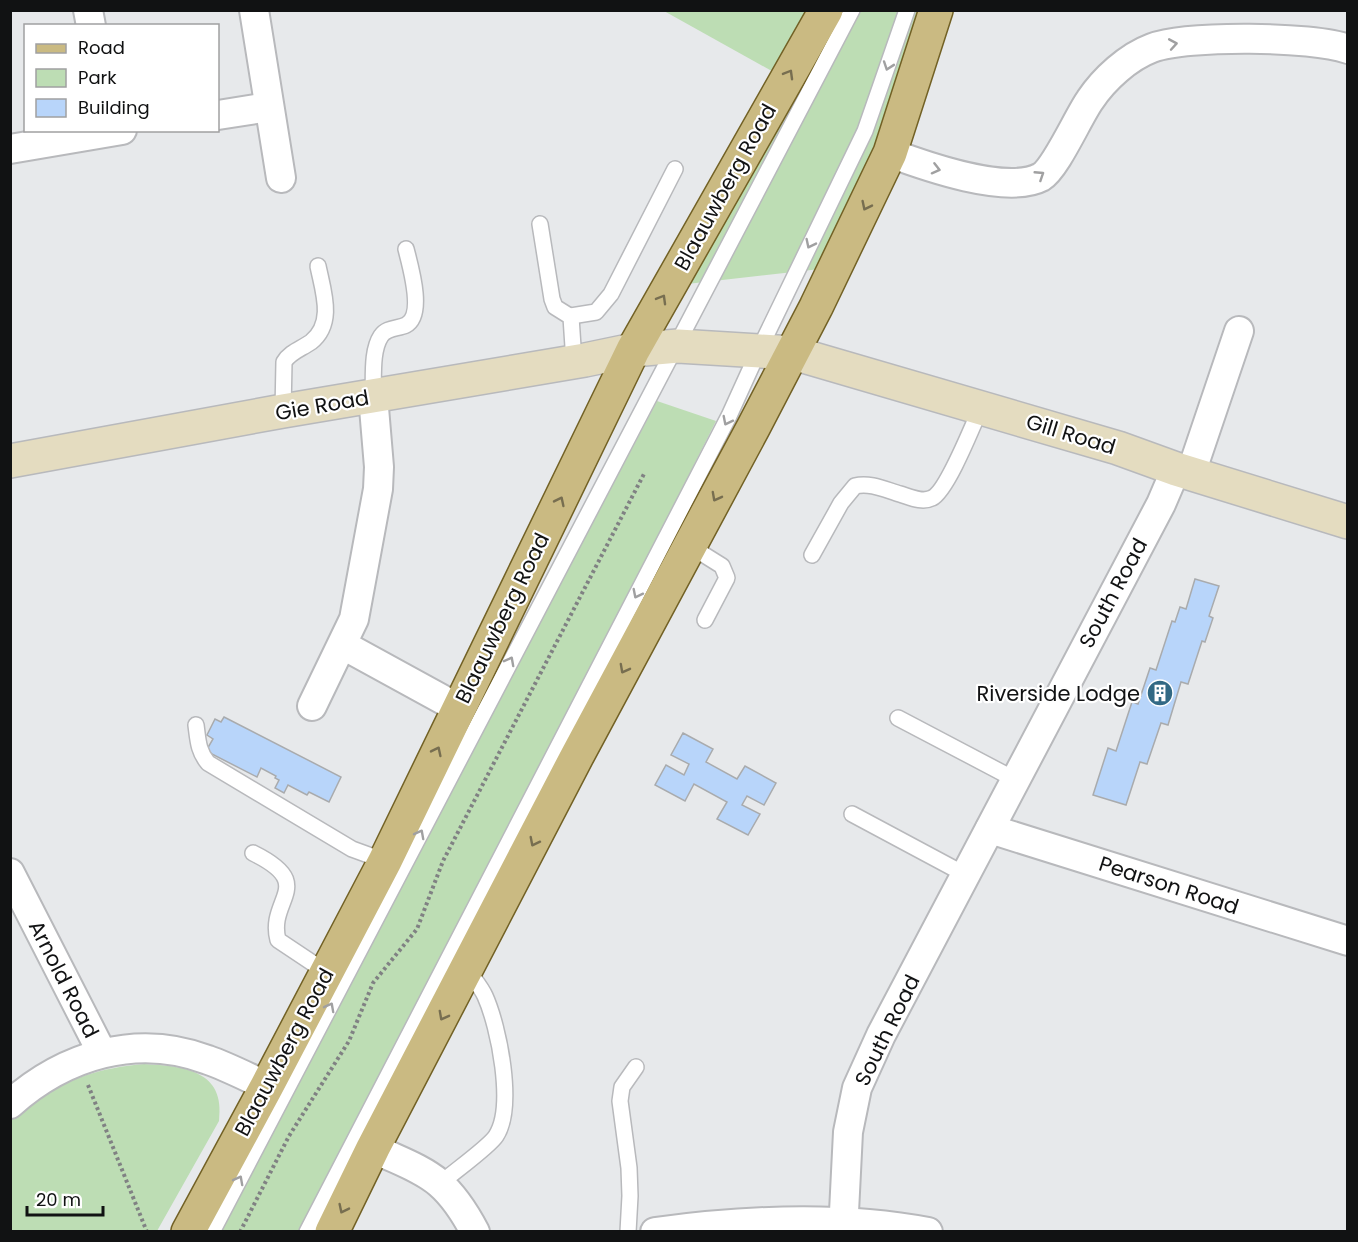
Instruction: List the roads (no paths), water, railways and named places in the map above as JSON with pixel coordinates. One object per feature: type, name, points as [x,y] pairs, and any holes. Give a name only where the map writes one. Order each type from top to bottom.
[{"type":"main road","name":"Blaauwberg Road","points":[[188,1232],[385,861],[633,350],[826,10]]},
{"type":"main road","points":[[332,1232],[373,1148],[578,756],[793,353],[890,153],[936,10]]},
{"type":"street","points":[[254,10],[281,178]]},
{"type":"street","points":[[890,153],[922,165],[992,181],[1013,183],[1029,181],[1043,176],[1053,163],[1090,100],[1106,80],[1131,59],[1153,48],[1195,40],[1282,40],[1315,42],[1347,49]]},
{"type":"street","points":[[219,115],[269,107]]},
{"type":"street","points":[[10,149],[106,132]]},
{"type":"street","name":"South Road","points":[[843,1227],[848,1132],[857,1088],[881,1035],[1107,602],[1161,504],[1183,471],[1239,332]]},
{"type":"street","name":"Gie Road","points":[[10,461],[633,350],[678,346]]},
{"type":"street","name":"Gill Road","points":[[678,346],[793,353],[1118,448],[1183,471],[1347,522]]},
{"type":"street","points":[[312,706],[354,619],[378,489],[379,467],[373,396]]},
{"type":"street","points":[[343,645],[458,708]]},
{"type":"street","name":"Pearson Road","points":[[990,829],[1347,941]]},
{"type":"street","name":"Arnold Road","points":[[10,873],[102,1053]]},
{"type":"street","points":[[10,1104],[51,1073],[74,1062],[102,1053],[144,1048],[206,1059],[267,1086]]},
{"type":"street","points":[[373,1148],[421,1171],[440,1184],[468,1219],[475,1232]]},
{"type":"street","points":[[655,1232],[701,1229],[767,1220],[843,1227],[899,1226],[927,1232]]},
{"type":"lane","points":[[212,1232],[852,10]]},
{"type":"lane","points":[[307,1232],[729,416],[865,131],[907,10]]},
{"type":"lane","points":[[540,224],[555,307],[571,316],[596,312],[611,294],[675,169]]},
{"type":"lane","points":[[373,396],[375,353],[380,337],[383,333],[408,324],[414,316],[416,301],[406,249]]},
{"type":"lane","points":[[283,411],[284,362],[286,358],[318,335],[326,317],[318,266]]},
{"type":"lane","points":[[571,316],[573,362]]},
{"type":"lane","points":[[812,555],[841,503],[855,486],[867,485],[917,499],[932,498],[938,494],[946,482],[981,407]]},
{"type":"lane","points":[[690,546],[722,566],[727,578],[705,620]]},
{"type":"lane","points":[[898,718],[1016,780]]},
{"type":"lane","points":[[196,725],[198,745],[208,763],[352,849],[385,861]]},
{"type":"lane","points":[[852,814],[966,875]]},
{"type":"lane","points":[[253,853],[269,861],[281,871],[286,879],[284,901],[276,932],[278,940],[326,972]]},
{"type":"lane","points":[[440,1184],[496,1137],[505,1106],[504,1062],[485,996],[467,969]]},
{"type":"lane","points":[[628,1232],[630,1174],[620,1101],[622,1087],[636,1067]]},
{"type":"place","name":"Riverside Lodge","points":[[1160,693]]}]
